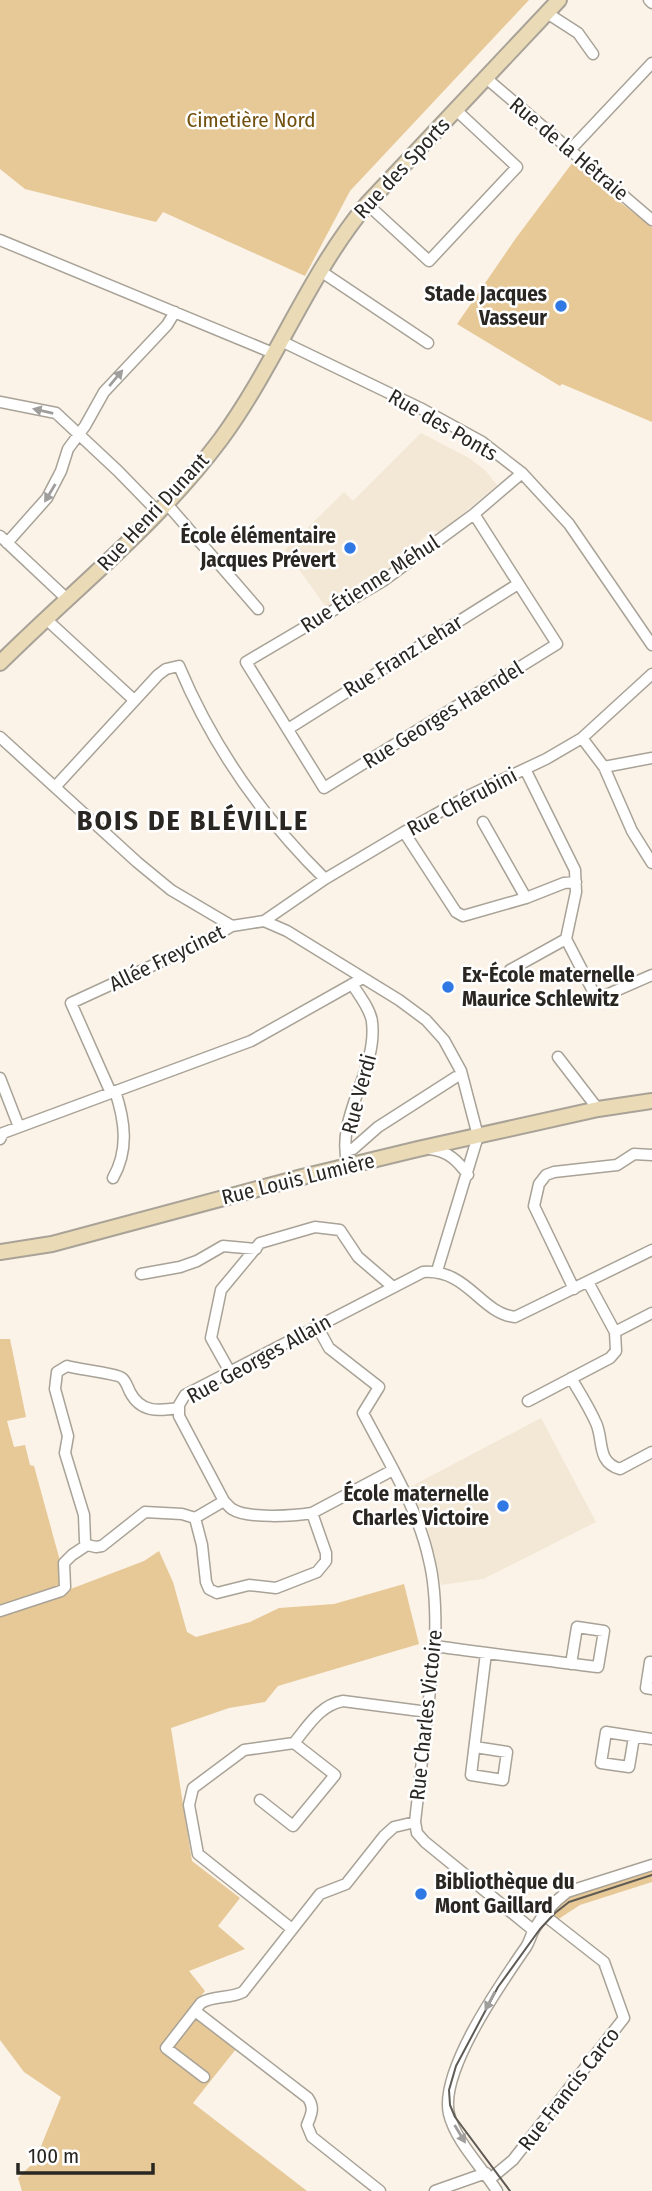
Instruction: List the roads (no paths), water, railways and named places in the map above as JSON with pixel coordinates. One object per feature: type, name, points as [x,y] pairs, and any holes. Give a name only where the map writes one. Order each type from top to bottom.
[{"type":"street","name":"Rue des Sports","points":[[277,347],[342,234],[559,0]]},
{"type":"street","points":[[547,12],[578,33],[593,54]]},
{"type":"street","points":[[571,149],[652,63]]},
{"type":"street","name":"Rue de la Hêtraie","points":[[486,78],[652,220]]},
{"type":"street","points":[[367,204],[429,261],[517,167],[456,110]]},
{"type":"street","name":"Rue des Ponts","points":[[0,240],[175,312],[277,347],[420,408],[482,442],[522,472],[569,524],[652,645]]},
{"type":"street","points":[[319,270],[428,343]]},
{"type":"street","points":[[67,600],[4,540],[47,498],[61,471],[68,449],[104,392],[132,359],[167,325],[175,312]]},
{"type":"street","name":"Rue Henri Dunant","points":[[0,663],[163,508],[192,476],[219,441],[277,347]]},
{"type":"street","points":[[0,402],[56,414],[124,478],[163,508],[258,610]]},
{"type":"street","name":"Rue Étienne Méhul","points":[[246,662],[383,581],[474,514],[522,472]]},
{"type":"street","name":"Rue Georges Haendel","points":[[246,662],[324,788],[557,645],[474,514]]},
{"type":"street","name":"Rue Franz Lehar","points":[[288,729],[518,584]]},
{"type":"street","points":[[46,619],[134,700]]},
{"type":"street","points":[[55,787],[158,675],[166,669],[179,666],[208,727],[246,788],[294,849],[325,879]]},
{"type":"street","name":"Rue Chérubini","points":[[264,921],[325,879],[404,832],[582,738],[652,674]]},
{"type":"street","points":[[0,737],[171,890],[232,926]]},
{"type":"street","points":[[582,738],[604,767],[632,831],[652,863]]},
{"type":"street","points":[[604,767],[652,758]]},
{"type":"street","points":[[525,769],[575,870],[576,882],[566,939],[597,999],[652,975]]},
{"type":"street","points":[[483,822],[526,898]]},
{"type":"street","points":[[404,832],[456,912],[463,916],[526,898],[564,883],[576,882]]},
{"type":"street","points":[[264,921],[287,931],[426,1020],[444,1040],[461,1071],[478,1136],[437,1271],[448,1273],[511,1317],[529,1311],[652,1250]]},
{"type":"street","name":"Allée Freycinet","points":[[113,1092],[71,1003],[210,939],[232,926],[264,921]]},
{"type":"street","points":[[510,970],[566,939]]},
{"type":"street","points":[[0,1139],[3,1133],[251,1041],[363,978]]},
{"type":"street","name":"Rue Verdi","points":[[348,1166],[346,1150],[354,1101],[373,1043],[372,1019],[352,984]]},
{"type":"street","points":[[558,1056],[598,1109]]},
{"type":"street","points":[[346,1150],[353,1149],[379,1127],[456,1077]]},
{"type":"street","points":[[0,1078],[3,1092],[19,1127]]},
{"type":"street","points":[[113,1092],[125,1130],[124,1150],[113,1178]]},
{"type":"street","name":"Rue Louis Lumière","points":[[0,1252],[51,1244],[418,1149],[598,1109],[652,1101]]},
{"type":"street","points":[[418,1149],[446,1153],[455,1158],[468,1175]]},
{"type":"street","points":[[574,1289],[534,1206],[539,1184],[546,1175],[554,1172],[617,1165],[634,1154],[652,1155]]},
{"type":"street","points":[[230,1372],[211,1338],[218,1302],[222,1290],[260,1243],[315,1227],[340,1230],[358,1257],[393,1287]]},
{"type":"street","points":[[141,1274],[180,1267],[223,1247],[256,1248]]},
{"type":"street","name":"Rue Georges Allain","points":[[224,1501],[179,1416],[184,1395],[423,1272],[437,1271]]},
{"type":"street","points":[[528,1401],[616,1352],[615,1332],[588,1282]]},
{"type":"street","points":[[615,1332],[652,1313]]},
{"type":"street","name":"Rue Charles Victoire","points":[[317,1326],[329,1348],[380,1387],[363,1413],[410,1507],[429,1561],[436,1618],[435,1646],[415,1822],[417,1833],[533,1930]]},
{"type":"street","points":[[179,1408],[143,1408],[136,1404],[123,1378],[114,1373],[90,1372],[67,1366],[57,1372],[55,1389],[68,1436],[65,1452],[84,1515],[85,1541],[88,1545],[96,1548],[102,1546],[145,1512],[182,1514],[195,1518],[224,1501],[233,1510],[244,1514],[312,1513],[393,1471]]},
{"type":"street","points":[[571,1378],[598,1425],[601,1450],[608,1464],[620,1469],[652,1452]]},
{"type":"street","points":[[195,1518],[202,1545],[206,1582],[209,1589],[217,1593],[248,1585],[276,1588],[317,1572],[326,1561],[326,1553],[312,1513]]},
{"type":"street","points":[[0,1611],[61,1591],[65,1587],[64,1563],[88,1545]]},
{"type":"street","points":[[435,1646],[571,1664],[598,1667],[604,1631],[577,1627],[571,1664]]},
{"type":"street","points":[[475,1747],[508,1752],[503,1780],[471,1775],[486,1653]]},
{"type":"street","points":[[652,1662],[646,1688],[652,1689]]},
{"type":"street","points":[[292,1929],[198,1854],[189,1805],[193,1788],[244,1750],[294,1743],[321,1710],[332,1703],[343,1701],[428,1712]]},
{"type":"street","points":[[634,1737],[652,1739]]},
{"type":"street","points":[[260,1800],[293,1826],[335,1775],[294,1743]]},
{"type":"street","points":[[204,2077],[166,2048],[195,2011],[207,1999],[235,1996],[243,1992],[320,1895],[346,1884],[394,1827],[415,1822]]},
{"type":"street","points":[[497,2191],[453,2123],[448,2100],[456,2066],[494,1994],[528,1944],[533,1930],[555,1900],[567,1892],[652,1865]]},
{"type":"street","name":"Rue Francis Carco","points":[[488,2176],[506,2167],[624,2018],[604,1962],[544,1915]]},
{"type":"street","points":[[195,2011],[308,2098],[312,2104],[312,2112],[307,2125],[312,2137],[380,2191]]},
{"type":"street","points":[[435,2191],[488,2176]]},
{"type":"tram line","points":[[510,2191],[455,2117],[450,2105],[449,2090],[456,2066],[498,1987],[540,1929],[555,1913],[569,1902],[652,1875]]},
{"type":"place","name":"Stade Jacques Vasseur","points":[[561,306]]},
{"type":"place","name":"École élémentaire Jacques Prévert","points":[[350,548]]},
{"type":"place","name":"Ex-École maternelle Maurice Schlewitz","points":[[448,987]]},
{"type":"place","name":"École maternelle Charles Victoire","points":[[503,1506]]},
{"type":"place","name":"Bibliothèque du Mont Gaillard","points":[[421,1894]]},
{"type":"district","name":"BOIS DE BLÉVILLE","points":[[193,820]]},
{"type":"park label","name":"Cimetière Nord","points":[[251,120]]}]
